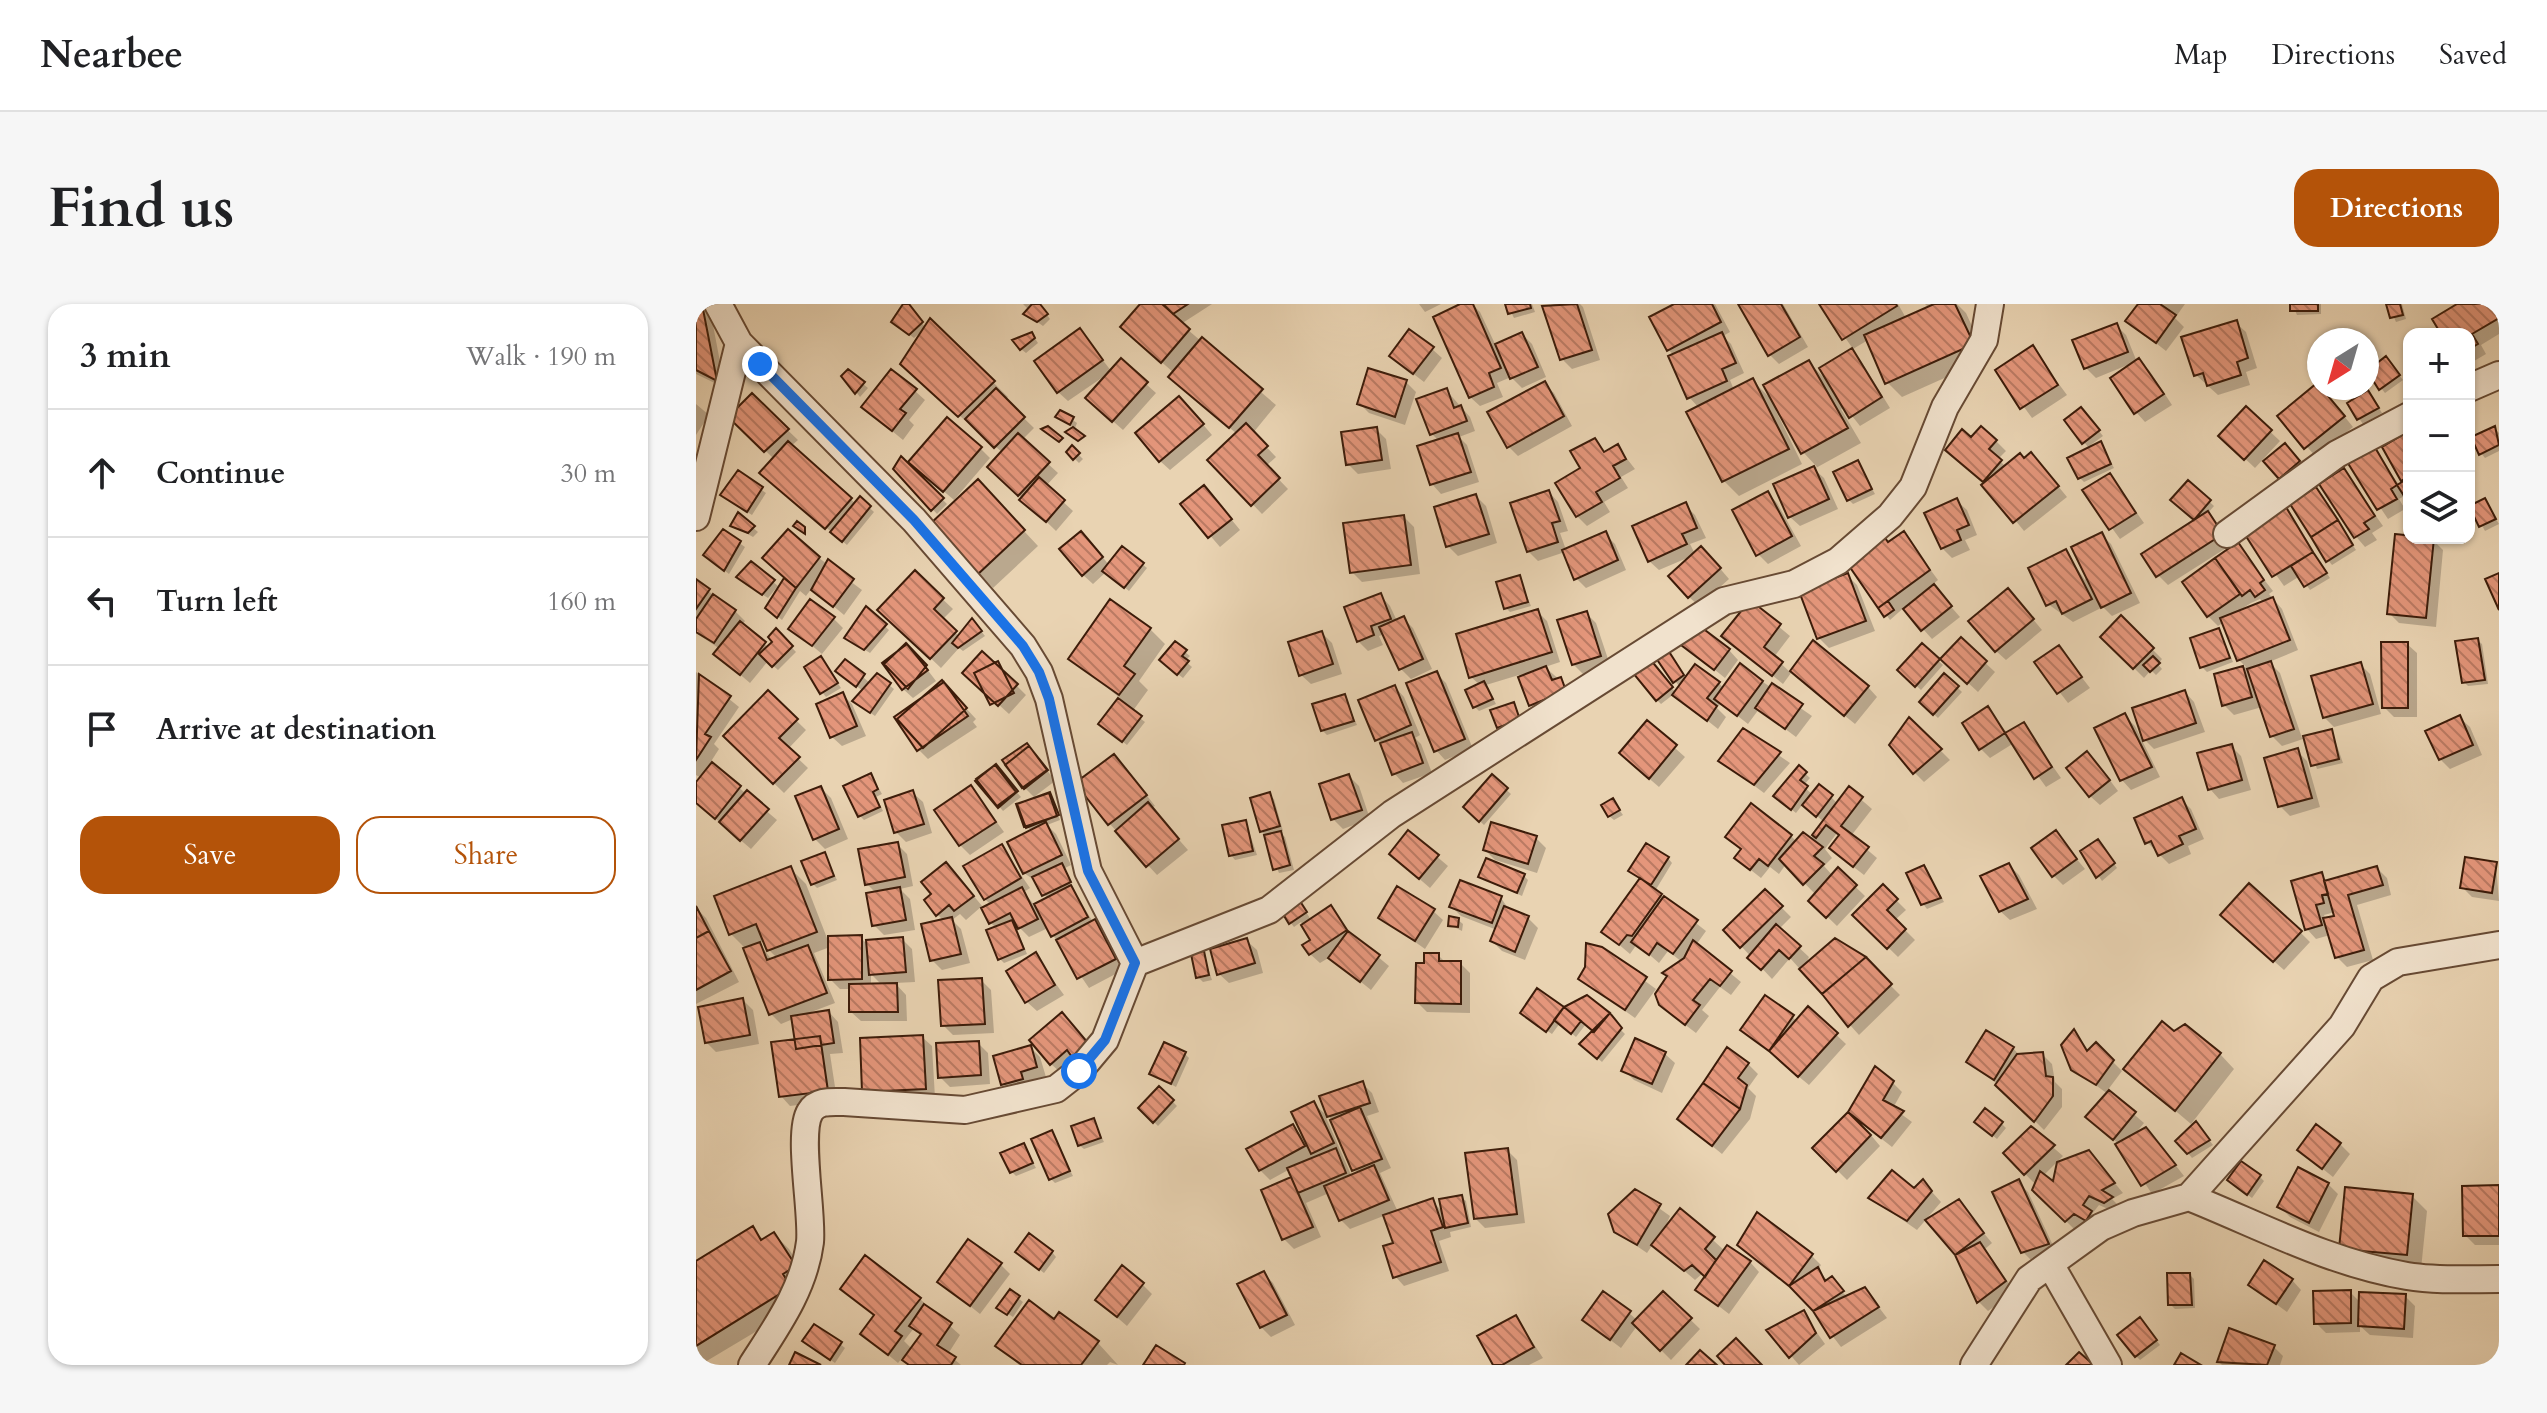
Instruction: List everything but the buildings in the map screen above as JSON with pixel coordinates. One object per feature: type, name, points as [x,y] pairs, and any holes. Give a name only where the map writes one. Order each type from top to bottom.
[{"type":"street","points":[[718,304],[739,343],[914,520],[1023,646],[1039,672],[1049,699],[1088,871],[1135,963]]},
{"type":"street","points":[[752,1365],[794,1297],[808,1254],[811,1229],[806,1124],[814,1108],[825,1102],[844,1102],[965,1110],[1056,1089],[1079,1071],[1105,1040],[1135,963],[1269,910],[1392,814],[1724,601],[1794,584],[1838,561],[1890,516],[1913,487],[1945,407],[1984,340],[1990,304]]},
{"type":"street","points":[[696,517],[739,343]]},
{"type":"street","points":[[2475,385],[2499,375]]},
{"type":"street","points":[[2227,534],[2337,454],[2403,419]]},
{"type":"street","points":[[1974,1365],[2029,1279],[2101,1227],[2133,1213],[2189,1197],[2342,1026],[2371,978],[2398,962],[2499,945]]},
{"type":"street","points":[[2189,1197],[2282,1238],[2366,1267],[2410,1277],[2499,1279]]},
{"type":"street","points":[[2050,1264],[2108,1365]]},
{"type":"route","points":[[760,364],[914,520],[1023,646],[1039,672],[1057,730],[1088,871],[1135,963],[1105,1040],[1079,1071]]}]
